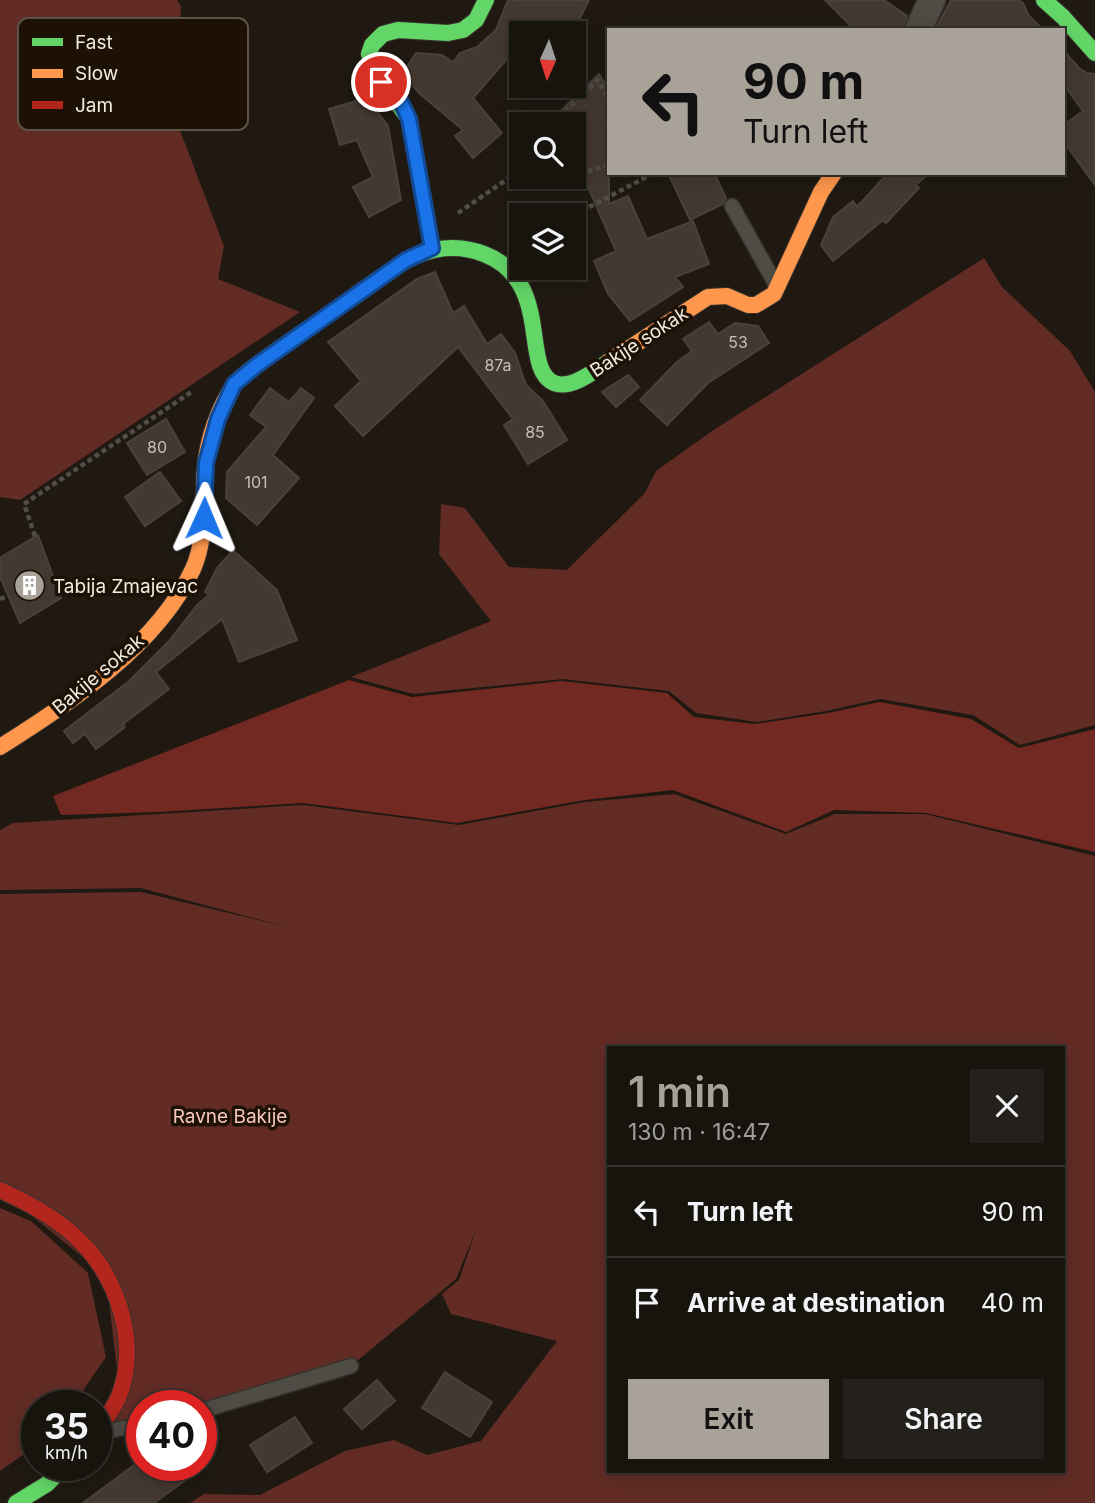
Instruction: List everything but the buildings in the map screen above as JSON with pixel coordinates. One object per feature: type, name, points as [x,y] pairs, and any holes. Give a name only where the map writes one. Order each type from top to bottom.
[{"type":"street","points":[[432,248],[409,119],[401,102],[381,82],[368,56],[371,45],[383,34],[398,30],[456,33],[471,27],[484,10],[486,0]]},
{"type":"street","points":[[919,28],[932,0]]},
{"type":"street","points":[[1044,0],[1095,52]]},
{"type":"street","points":[[777,288],[821,192],[833,175]]},
{"type":"street","name":"Bakije sokak","points":[[0,747],[62,708],[128,654],[157,623],[183,588],[197,559],[204,518],[206,463],[218,419],[234,384],[406,260],[432,248],[460,247],[493,257],[511,269],[528,300],[541,373],[551,381],[565,384],[579,380],[708,297],[716,294],[727,295],[743,304],[759,306],[765,303],[777,288]]},
{"type":"street","points":[[0,1190],[62,1226],[87,1248],[106,1276],[127,1332],[126,1368],[120,1395],[112,1408]]},
{"type":"street","points":[[16,1503],[49,1481]]},
{"type":"lane","points":[[732,206],[777,288]]},
{"type":"lane","points":[[217,1406],[351,1366]]},
{"type":"path","points":[[565,112],[598,80],[607,97]]},
{"type":"path","points":[[586,172],[607,166]]},
{"type":"path","points":[[586,208],[650,175]]},
{"type":"path","points":[[456,214],[509,178]]},
{"type":"path","points":[[0,599],[8,596]]},
{"type":"green space","points":[[0,0],[177,0],[181,6],[180,18],[18,18],[18,130],[180,130],[224,246],[218,279],[300,312],[20,500],[0,497]]},
{"type":"green space","points":[[984,258],[1002,287],[1070,351],[1095,392],[1095,725],[1020,745],[973,715],[880,699],[757,722],[696,713],[669,691],[563,679],[413,694],[351,677],[491,621],[439,554],[441,504],[465,508],[509,567],[567,570],[645,493],[656,471],[712,431]]},
{"type":"green space","name":"Ravne Bakije","points":[[674,794],[786,834],[835,814],[925,814],[1095,856],[1095,1503],[190,1503],[204,1494],[260,1495],[345,1451],[394,1440],[427,1455],[481,1441],[557,1341],[451,1314],[442,1294],[459,1280],[476,1230],[456,1279],[351,1366],[217,1401],[217,1390],[126,1390],[126,1427],[112,1431],[112,1408],[120,1395],[106,1276],[0,1190],[0,894],[141,892],[291,928],[141,888],[0,890],[0,830],[13,823],[303,805],[459,825],[585,802]]},
{"type":"green space","points":[[0,1208],[31,1221],[88,1273],[106,1357],[83,1390],[21,1390],[21,1456],[0,1471]]},
{"type":"shaded area","points":[[349,680],[412,697],[562,681],[667,693],[694,717],[755,724],[880,702],[971,719],[1019,748],[1095,729],[1095,852],[926,813],[834,810],[786,832],[673,790],[585,800],[457,823],[303,803],[61,815],[53,796]]},
{"type":"traffic: fast","points":[[432,248],[409,119],[375,73],[369,54],[372,45],[383,34],[398,30],[448,33],[463,30],[476,20],[486,0]]},
{"type":"traffic: fast","points":[[1044,0],[1095,53]]},
{"type":"traffic: fast","points":[[350,299],[406,260],[416,256],[444,248],[474,251],[506,267],[520,284],[528,303],[544,375],[554,383],[568,384],[608,362]]},
{"type":"traffic: fast","points":[[16,1503],[50,1481]]},
{"type":"traffic: slow","points":[[608,362],[708,297],[727,296],[748,305],[756,305],[774,294],[821,192],[833,175]]},
{"type":"traffic: slow","points":[[0,747],[82,692],[135,648],[158,623],[177,597],[197,557],[202,532],[208,447],[214,425],[229,393],[249,370],[350,299]]},
{"type":"traffic: jam","points":[[0,1190],[22,1200],[63,1226],[81,1242],[106,1275],[122,1314],[127,1356],[125,1376],[112,1410]]},
{"type":"place","name":"Tabija Zmajevac","points":[[30,586]]},
{"type":"route","points":[[204,518],[206,463],[218,419],[234,384],[406,260],[432,248],[409,119],[401,102],[381,82]]}]
